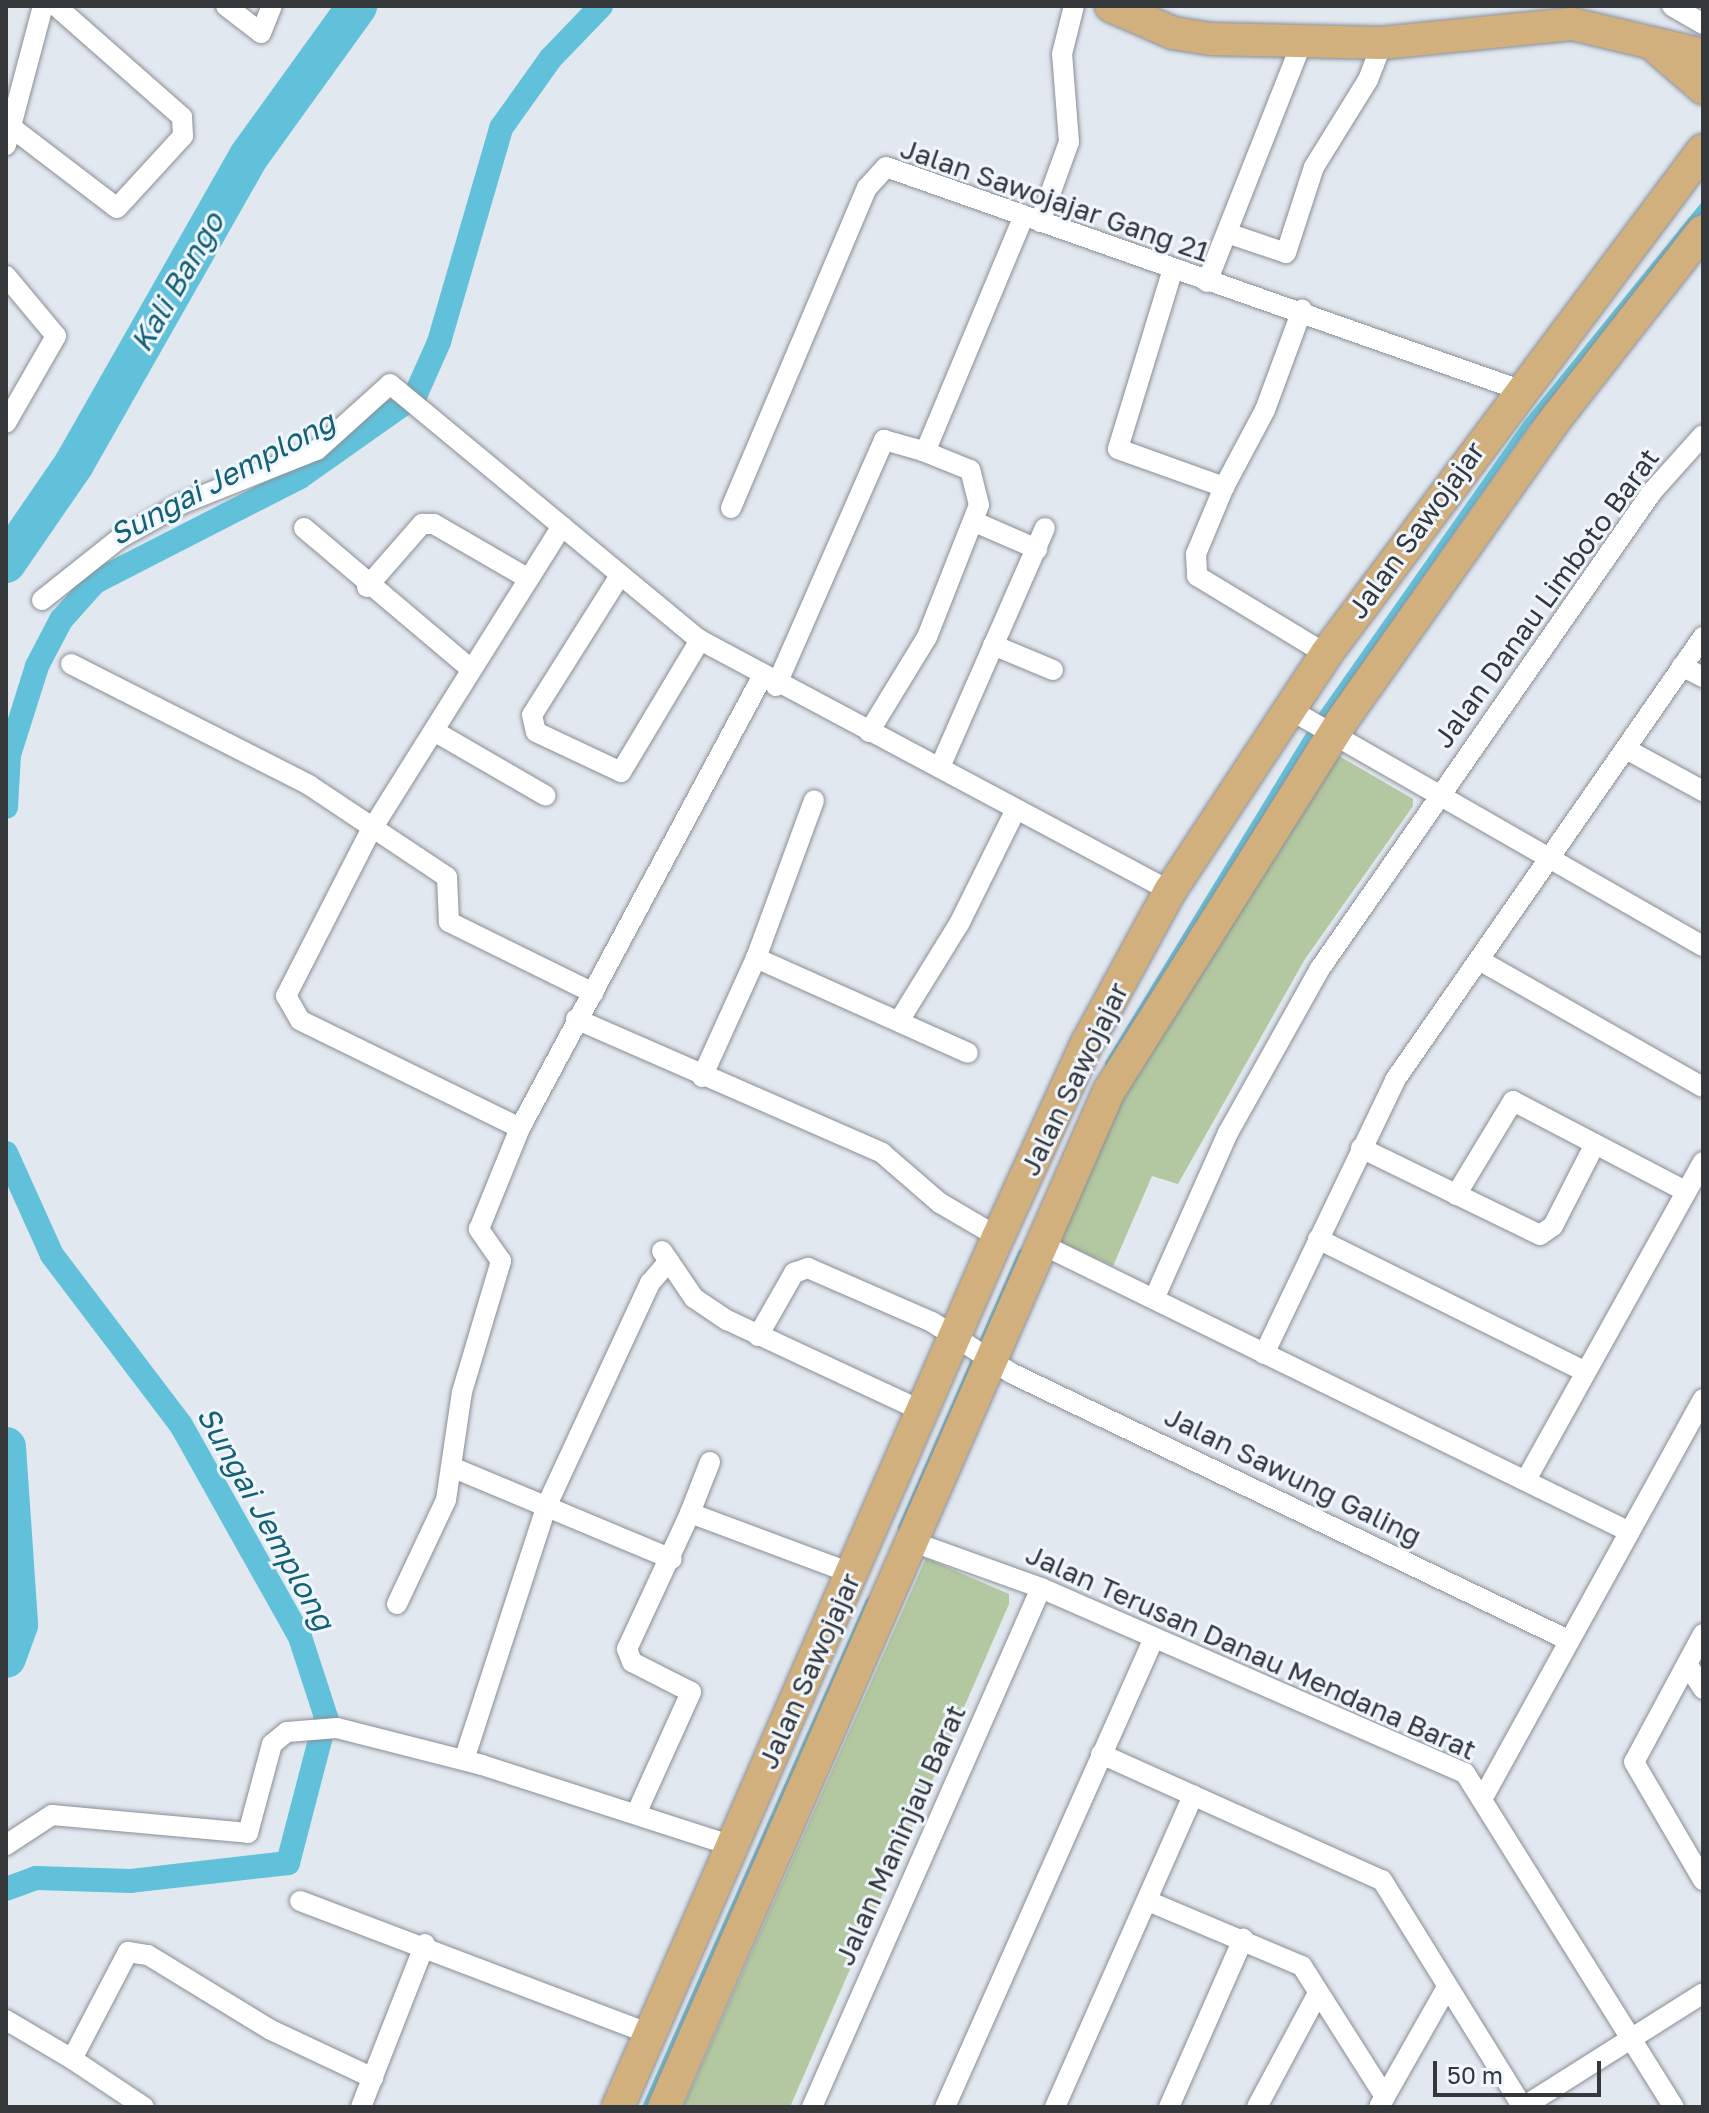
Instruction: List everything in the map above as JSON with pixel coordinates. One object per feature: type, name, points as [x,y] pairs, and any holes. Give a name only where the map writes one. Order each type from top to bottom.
[{"type":"main road","points":[[1111,6],[1173,33],[1301,44],[1382,43],[1572,24],[1608,29],[1658,49],[1703,55]]},
{"type":"main road","points":[[1658,49],[1703,88]]},
{"type":"main road","name":"Jalan Sawojajar","points":[[664,2107],[730,1845],[853,1574],[904,1524],[922,1411],[960,1341],[998,1237],[1045,1191],[1109,1091],[1312,724],[1326,654],[1517,389],[1703,150]]},
{"type":"main road","name":"Jalan Sawojajar","points":[[618,2107],[648,2033],[700,1971],[904,1524],[990,1362],[1043,1245],[1045,1191],[1087,1043],[1170,891],[1312,724],[1703,231]]},
{"type":"street","points":[[43,6],[8,136],[117,208],[183,136],[182,117],[56,6]]},
{"type":"street","points":[[226,6],[261,33],[272,6]]},
{"type":"street","points":[[923,451],[1069,142],[1062,54],[1074,6]]},
{"type":"street","points":[[1672,6],[1703,24]]},
{"type":"street","points":[[1227,233],[1286,253],[1314,167],[1356,103],[1382,43]]},
{"type":"street","points":[[1207,282],[1301,44]]},
{"type":"street","name":"Jalan Sawojajar Gang 21","points":[[731,508],[879,169],[1032,219],[1172,272],[1302,310],[1517,389]]},
{"type":"street","points":[[1172,272],[1118,449],[1224,487]]},
{"type":"street","points":[[6,276],[56,336],[6,423]]},
{"type":"street","points":[[1302,310],[1265,410],[1224,487],[1196,554],[1197,576],[1326,654]]},
{"type":"street","points":[[42,600],[120,538],[181,504],[317,450],[390,384],[431,414],[619,577],[700,640],[769,682],[940,767],[1170,891]]},
{"type":"street","name":"Jalan Danau Limboto Barat","points":[[1154,1299],[1228,1133],[1283,1031],[1437,797],[1652,492],[1703,435]]},
{"type":"street","points":[[397,1604],[438,1525],[454,1468],[462,1392],[502,1257],[481,1241],[479,1229],[520,1128],[576,1019],[769,682],[884,440],[923,451],[976,476],[975,522],[927,637],[869,732]]},
{"type":"street","points":[[975,522],[1037,549]]},
{"type":"street","points":[[367,587],[422,524],[434,524],[527,578]]},
{"type":"street","points":[[520,1128],[415,1080],[290,1007],[290,983],[370,832],[562,526]]},
{"type":"street","points":[[304,528],[367,587],[471,669]]},
{"type":"street","points":[[940,767],[1045,528]]},
{"type":"street","points":[[619,577],[532,715],[536,732],[621,772],[700,640]]},
{"type":"street","points":[[1264,1354],[1395,1080],[1703,637]]},
{"type":"street","points":[[993,645],[1053,670]]},
{"type":"street","points":[[71,664],[309,785],[370,832],[447,877],[449,922],[593,993]]},
{"type":"street","points":[[1682,666],[1703,677]]},
{"type":"street","points":[[1312,724],[1548,861],[1703,946]]},
{"type":"street","points":[[434,731],[546,796]]},
{"type":"street","points":[[1626,749],[1703,791]]},
{"type":"street","points":[[702,1077],[756,958],[814,800]]},
{"type":"street","points":[[899,1021],[959,924],[1016,809]]},
{"type":"street","points":[[756,958],[968,1053]]},
{"type":"street","points":[[1479,960],[1703,1087]]},
{"type":"street","points":[[576,1019],[702,1077],[882,1153],[940,1203],[998,1237]]},
{"type":"street","points":[[1456,1195],[1507,1102],[1521,1102],[1685,1191]]},
{"type":"street","points":[[1361,1148],[1533,1234],[1546,1234],[1595,1144]]},
{"type":"street","points":[[1526,1480],[1703,1162]]},
{"type":"street","points":[[1318,1239],[1586,1372]]},
{"type":"street","points":[[1043,1245],[1630,1532]]},
{"type":"street","points":[[464,1760],[546,1507],[665,1256],[694,1298],[758,1336],[922,1411]]},
{"type":"street","name":"Jalan Sawung Galing","points":[[758,1336],[794,1273],[808,1268],[960,1341],[990,1362],[1568,1640]]},
{"type":"street","points":[[1485,1794],[1703,1399]]},
{"type":"street","points":[[636,1814],[691,1698],[689,1686],[628,1656],[672,1559],[710,1462]]},
{"type":"street","points":[[454,1468],[672,1559]]},
{"type":"street","points":[[690,1513],[853,1574]]},
{"type":"street","name":"Jalan Terusan Danau Mendana Barat","points":[[904,1524],[1041,1588],[1465,1773],[1485,1794],[1674,2107]]},
{"type":"street","name":"Jalan Maninjau Barat","points":[[812,2107],[1041,1588]]},
{"type":"street","points":[[1703,1634],[1635,1768],[1703,1880]]},
{"type":"street","points":[[945,2107],[1154,1638]]},
{"type":"street","points":[[1687,1664],[1703,1689]]},
{"type":"street","points":[[6,1845],[52,1815],[248,1833],[272,1744],[303,1728],[337,1728],[464,1760],[730,1845]]},
{"type":"street","points":[[1101,1754],[1382,1880],[1446,1989],[1523,2107],[1632,2042],[1703,1993]]},
{"type":"street","points":[[1055,2107],[1193,1795]]},
{"type":"street","points":[[300,1901],[425,1944],[648,2033]]},
{"type":"street","points":[[1148,1901],[1302,1966],[1382,2102]]},
{"type":"street","points":[[1169,2107],[1243,1939]]},
{"type":"street","points":[[361,2107],[425,1944]]},
{"type":"street","points":[[72,2059],[128,1952],[138,1952],[271,2030],[373,2078]]},
{"type":"street","points":[[1382,2102],[1446,1989]]},
{"type":"street","points":[[1257,2107],[1318,1993]]},
{"type":"street","points":[[6,2020],[72,2059],[133,2104]]},
{"type":"green space","points":[[1334,753],[1413,799],[1413,806],[1305,959],[1178,1184],[1152,1176],[1113,1266],[1054,1239],[1103,1125]]},
{"type":"green space","points":[[926,1558],[1009,1594],[1009,1604],[790,2107],[683,2107]]},
{"type":"waterway","name":"Kali Bango","points":[[6,563],[74,464],[249,156],[357,6]]},
{"type":"waterway","name":"Sungai Jemplong","points":[[6,807],[9,755],[37,666],[61,620],[95,582],[300,477],[415,396],[439,342],[501,128],[551,58],[601,6]]},
{"type":"waterway","points":[[1108,1063],[1319,718],[1528,421],[1703,205]]},
{"type":"waterway","name":"Sungai Jemplong","points":[[6,1153],[52,1255],[181,1425],[300,1637],[326,1717],[288,1863],[131,1881],[36,1878],[6,1889]]},
{"type":"waterway","points":[[901,1527],[1021,1252]]},
{"type":"waterway","name":"Kali Bango","points":[[6,1447],[18,1625],[6,1658]]},
{"type":"waterway","points":[[645,2107],[869,1600]]}]
